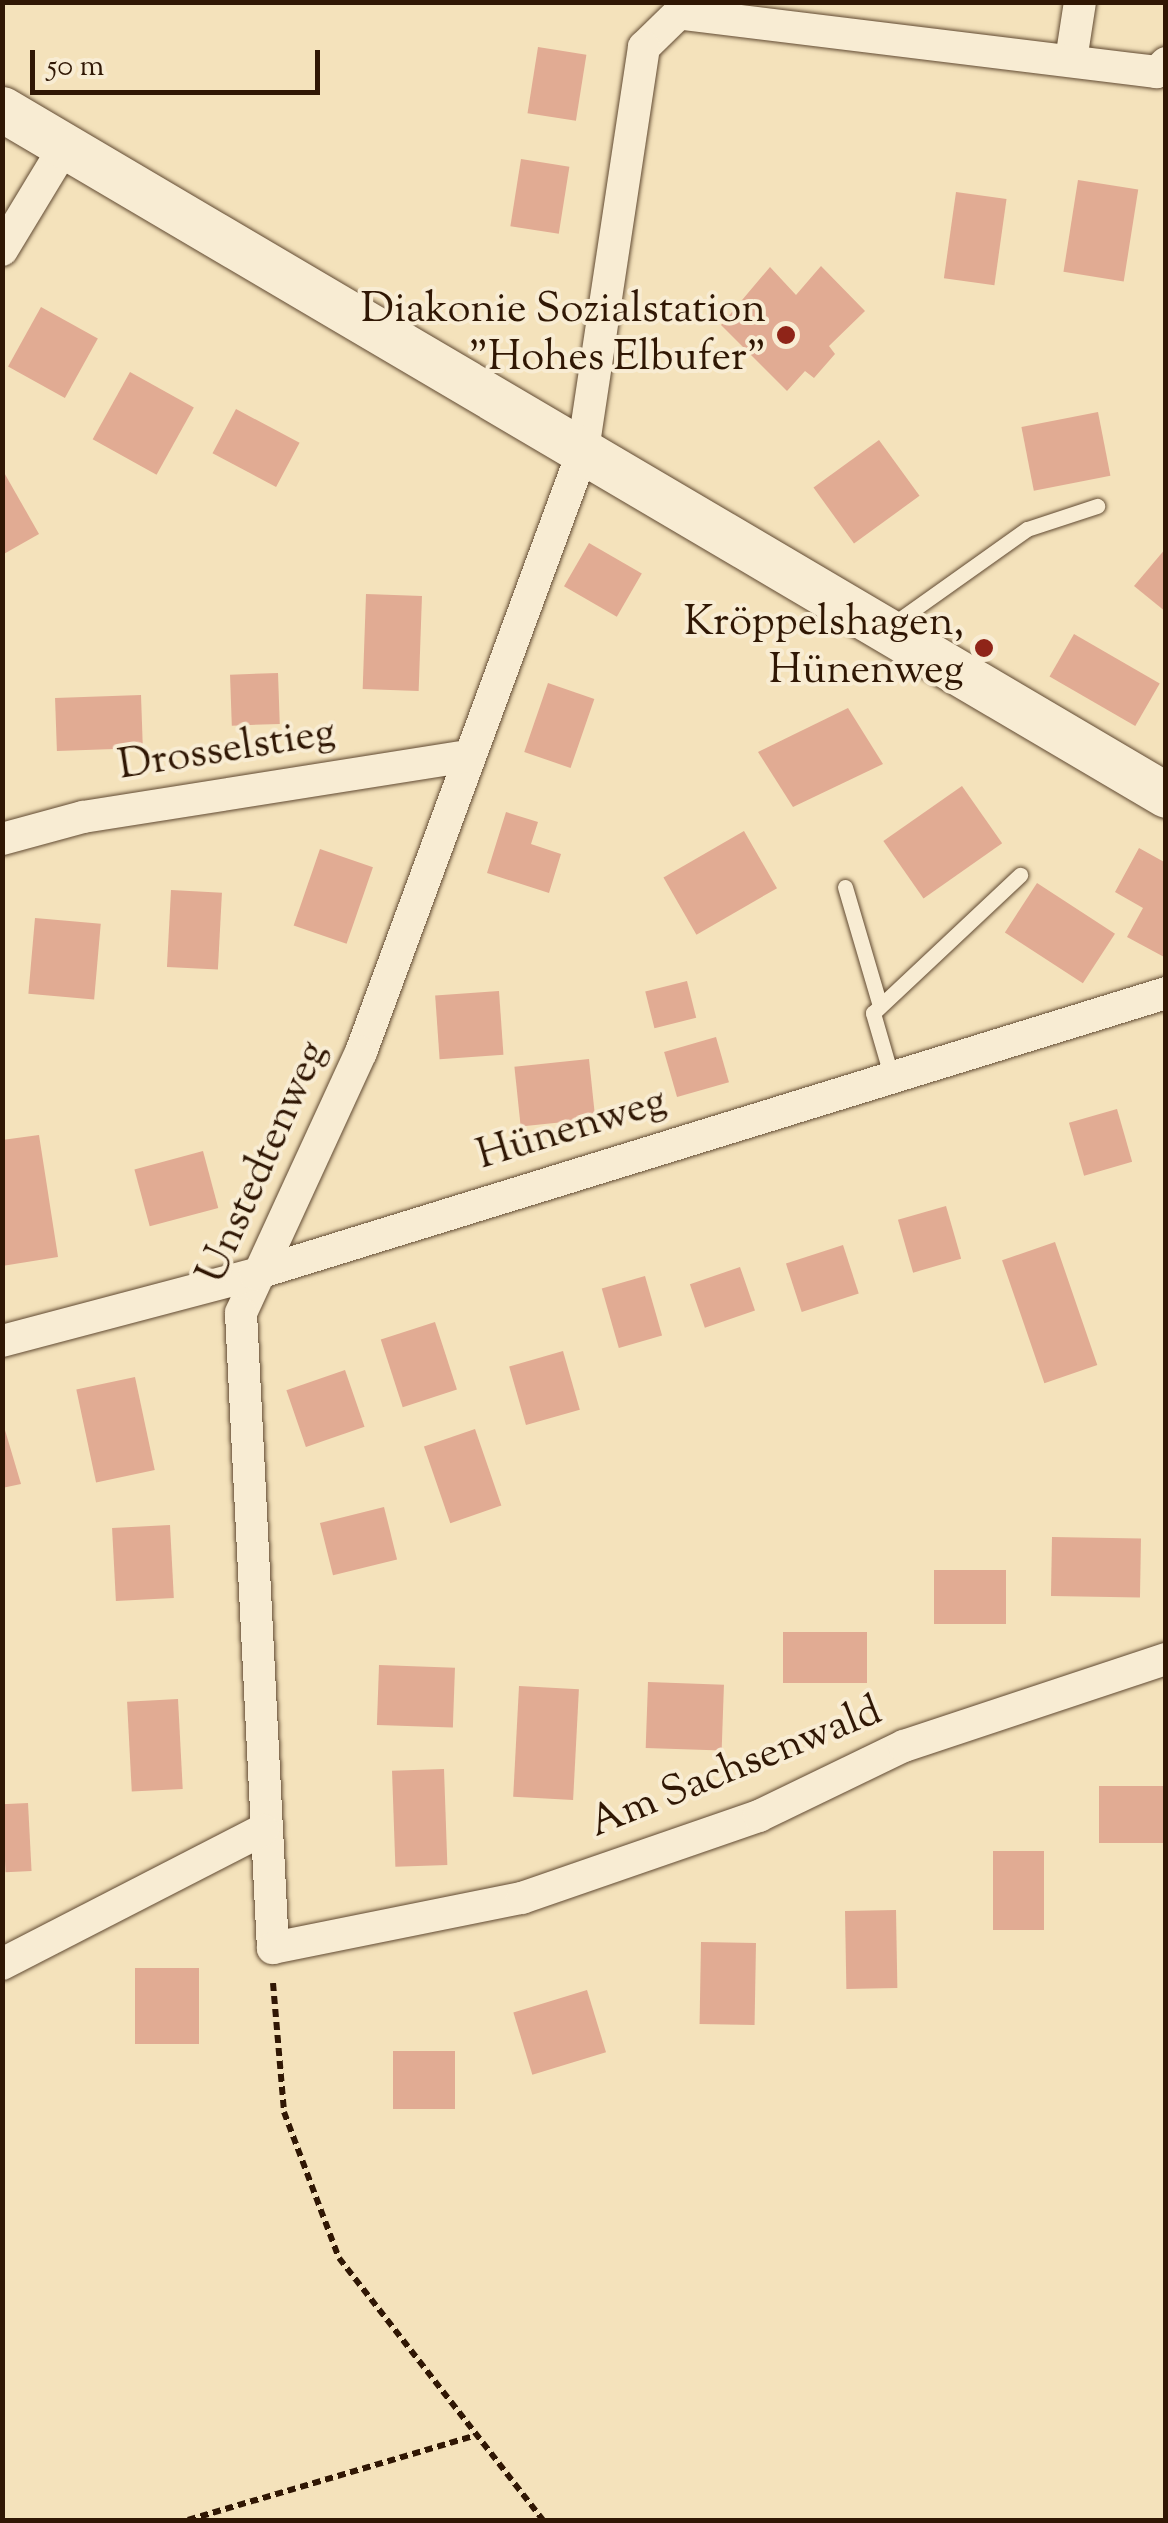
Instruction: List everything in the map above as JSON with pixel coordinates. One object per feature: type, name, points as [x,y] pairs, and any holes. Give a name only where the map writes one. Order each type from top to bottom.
[{"type":"main road","points":[[2,109],[886,630],[1163,788]]},
{"type":"street","points":[[1080,2],[1071,60],[1156,72],[1166,63]]},
{"type":"street","name":"Unstedtenweg","points":[[274,1948],[263,1830],[241,1314],[255,1274],[361,1052],[582,451],[644,47],[678,13],[1071,60]]},
{"type":"street","points":[[2,250],[65,146]]},
{"type":"street","name":"Drosselstieg","points":[[2,838],[82,816],[468,756]]},
{"type":"street","name":"Hünenweg","points":[[2,1341],[255,1274],[892,1074],[1166,993]]},
{"type":"street","name":"Am Sachsenwald","points":[[274,1948],[522,1898],[759,1816],[904,1746],[1166,1659]]},
{"type":"street","points":[[2,1964],[263,1830]]},
{"type":"lane","points":[[886,630],[1027,529],[1097,506]]},
{"type":"lane","points":[[892,1074],[873,1012],[1020,874]]},
{"type":"lane","points":[[845,886],[880,1006]]},
{"type":"path","points":[[274,1948],[272,2033],[284,2112],[339,2258],[543,2520]]},
{"type":"path","points":[[188,2520],[474,2436]]},
{"type":"building","points":[[538,47],[586,55],[576,121],[528,113]]},
{"type":"building","points":[[521,159],[569,167],[559,234],[510,226]]},
{"type":"building","points":[[1078,180],[1138,190],[1124,281],[1063,272]]},
{"type":"building","points":[[956,192],[1007,199],[994,285],[944,278]]},
{"type":"building","name":"Diakonie Sozialstation \"Hohes Elbufer\"","points":[[821,266],[865,311],[829,346],[835,354],[814,378],[805,371],[787,391],[721,325],[770,267],[796,295]]},
{"type":"building","points":[[41,307],[98,339],[65,398],[8,366]]},
{"type":"building","points":[[130,372],[194,407],[157,475],[93,439]]},
{"type":"building","points":[[236,409],[300,443],[276,487],[213,453]]},
{"type":"building","points":[[1098,412],[1110,476],[1034,491],[1021,427]]},
{"type":"building","points":[[879,440],[920,496],[854,543],[813,488]]},
{"type":"building","points":[[2,469],[39,534],[2,555]]},
{"type":"building","points":[[589,543],[642,574],[617,617],[564,586]]},
{"type":"building","points":[[1166,548],[1166,612],[1134,586]]},
{"type":"building","points":[[366,594],[422,596],[419,691],[363,689]]},
{"type":"building","points":[[1074,634],[1160,684],[1135,726],[1050,676]]},
{"type":"building","points":[[278,673],[280,724],[232,726],[230,675]]},
{"type":"building","points":[[548,683],[594,699],[571,768],[524,752]]},
{"type":"building","points":[[141,695],[143,748],[57,751],[55,698]]},
{"type":"building","points":[[848,708],[883,764],[793,807],[758,752]]},
{"type":"building","points":[[962,786],[1002,843],[924,898],[883,841]]},
{"type":"building","points":[[506,812],[538,822],[531,844],[561,854],[549,893],[487,873]]},
{"type":"building","points":[[744,831],[777,888],[696,935],[663,877]]},
{"type":"building","points":[[1139,848],[1166,863],[1166,958],[1127,937],[1143,908],[1115,892]]},
{"type":"building","points":[[320,849],[373,867],[347,944],[294,926]]},
{"type":"building","points":[[1037,883],[1115,934],[1083,983],[1005,932]]},
{"type":"building","points":[[171,890],[222,893],[218,970],[167,967]]},
{"type":"building","points":[[35,918],[101,924],[94,999],[28,994]]},
{"type":"building","points":[[687,981],[696,1018],[654,1028],[645,991]]},
{"type":"building","points":[[499,991],[503,1055],[440,1059],[435,995]]},
{"type":"building","points":[[716,1037],[729,1082],[677,1097],[664,1052]]},
{"type":"building","points":[[589,1059],[595,1119],[521,1127],[514,1067]]},
{"type":"building","points":[[1117,1109],[1132,1162],[1084,1176],[1069,1123]]},
{"type":"building","points":[[39,1135],[58,1257],[2,1266],[2,1140]]},
{"type":"building","points":[[203,1151],[218,1208],[150,1226],[134,1169]]},
{"type":"building","points":[[946,1206],[961,1259],[913,1273],[898,1220]]},
{"type":"building","points":[[1055,1242],[1097,1365],[1044,1383],[1002,1260]]},
{"type":"building","points":[[843,1245],[859,1294],[802,1312],[786,1264]]},
{"type":"building","points":[[740,1267],[755,1310],[705,1328],[690,1284]]},
{"type":"building","points":[[645,1276],[662,1336],[619,1348],[602,1288]]},
{"type":"building","points":[[435,1322],[457,1390],[403,1407],[381,1340]]},
{"type":"building","points":[[563,1351],[580,1410],[526,1425],[509,1366]]},
{"type":"building","points":[[345,1370],[365,1427],[306,1447],[286,1390]]},
{"type":"building","points":[[135,1377],[155,1470],[96,1482],[76,1389]]},
{"type":"building","points":[[2,1420],[21,1484],[2,1488]]},
{"type":"building","points":[[475,1429],[501,1506],[450,1523],[424,1447]]},
{"type":"building","points":[[384,1507],[397,1559],[333,1575],[320,1523]]},
{"type":"building","points":[[170,1525],[174,1598],[116,1601],[112,1528]]},
{"type":"building","points":[[1052,1537],[1141,1539],[1140,1598],[1051,1596]]},
{"type":"building","points":[[934,1570],[1006,1570],[1006,1624],[934,1624]]},
{"type":"building","points":[[783,1632],[867,1632],[867,1683],[783,1683]]},
{"type":"building","points":[[379,1665],[455,1668],[453,1728],[377,1725]]},
{"type":"building","points":[[648,1682],[724,1685],[722,1751],[646,1748]]},
{"type":"building","points":[[519,1686],[579,1689],[573,1800],[513,1797]]},
{"type":"building","points":[[178,1699],[183,1789],[132,1792],[127,1702]]},
{"type":"building","points":[[444,1769],[447,1865],[395,1867],[392,1771]]},
{"type":"building","points":[[1099,1786],[1166,1786],[1166,1843],[1099,1843]]},
{"type":"building","points":[[28,1803],[32,1871],[6,1872],[2,1804]]},
{"type":"building","points":[[993,1851],[1044,1851],[1044,1930],[993,1930]]},
{"type":"building","points":[[896,1910],[897,1988],[846,1989],[845,1911]]},
{"type":"building","points":[[701,1942],[756,1943],[755,2025],[700,2024]]},
{"type":"building","points":[[135,1968],[199,1968],[199,2044],[135,2044]]},
{"type":"building","points":[[587,1990],[606,2052],[532,2075],[513,2013]]},
{"type":"building","points":[[393,2051],[455,2051],[455,2109],[393,2109]]},
{"type":"place","name":"Diakonie Sozialstation \"Hohes Elbufer\"","points":[[786,335]]},
{"type":"place","name":"Kröppelshagen, Hünenweg","points":[[984,648]]}]
